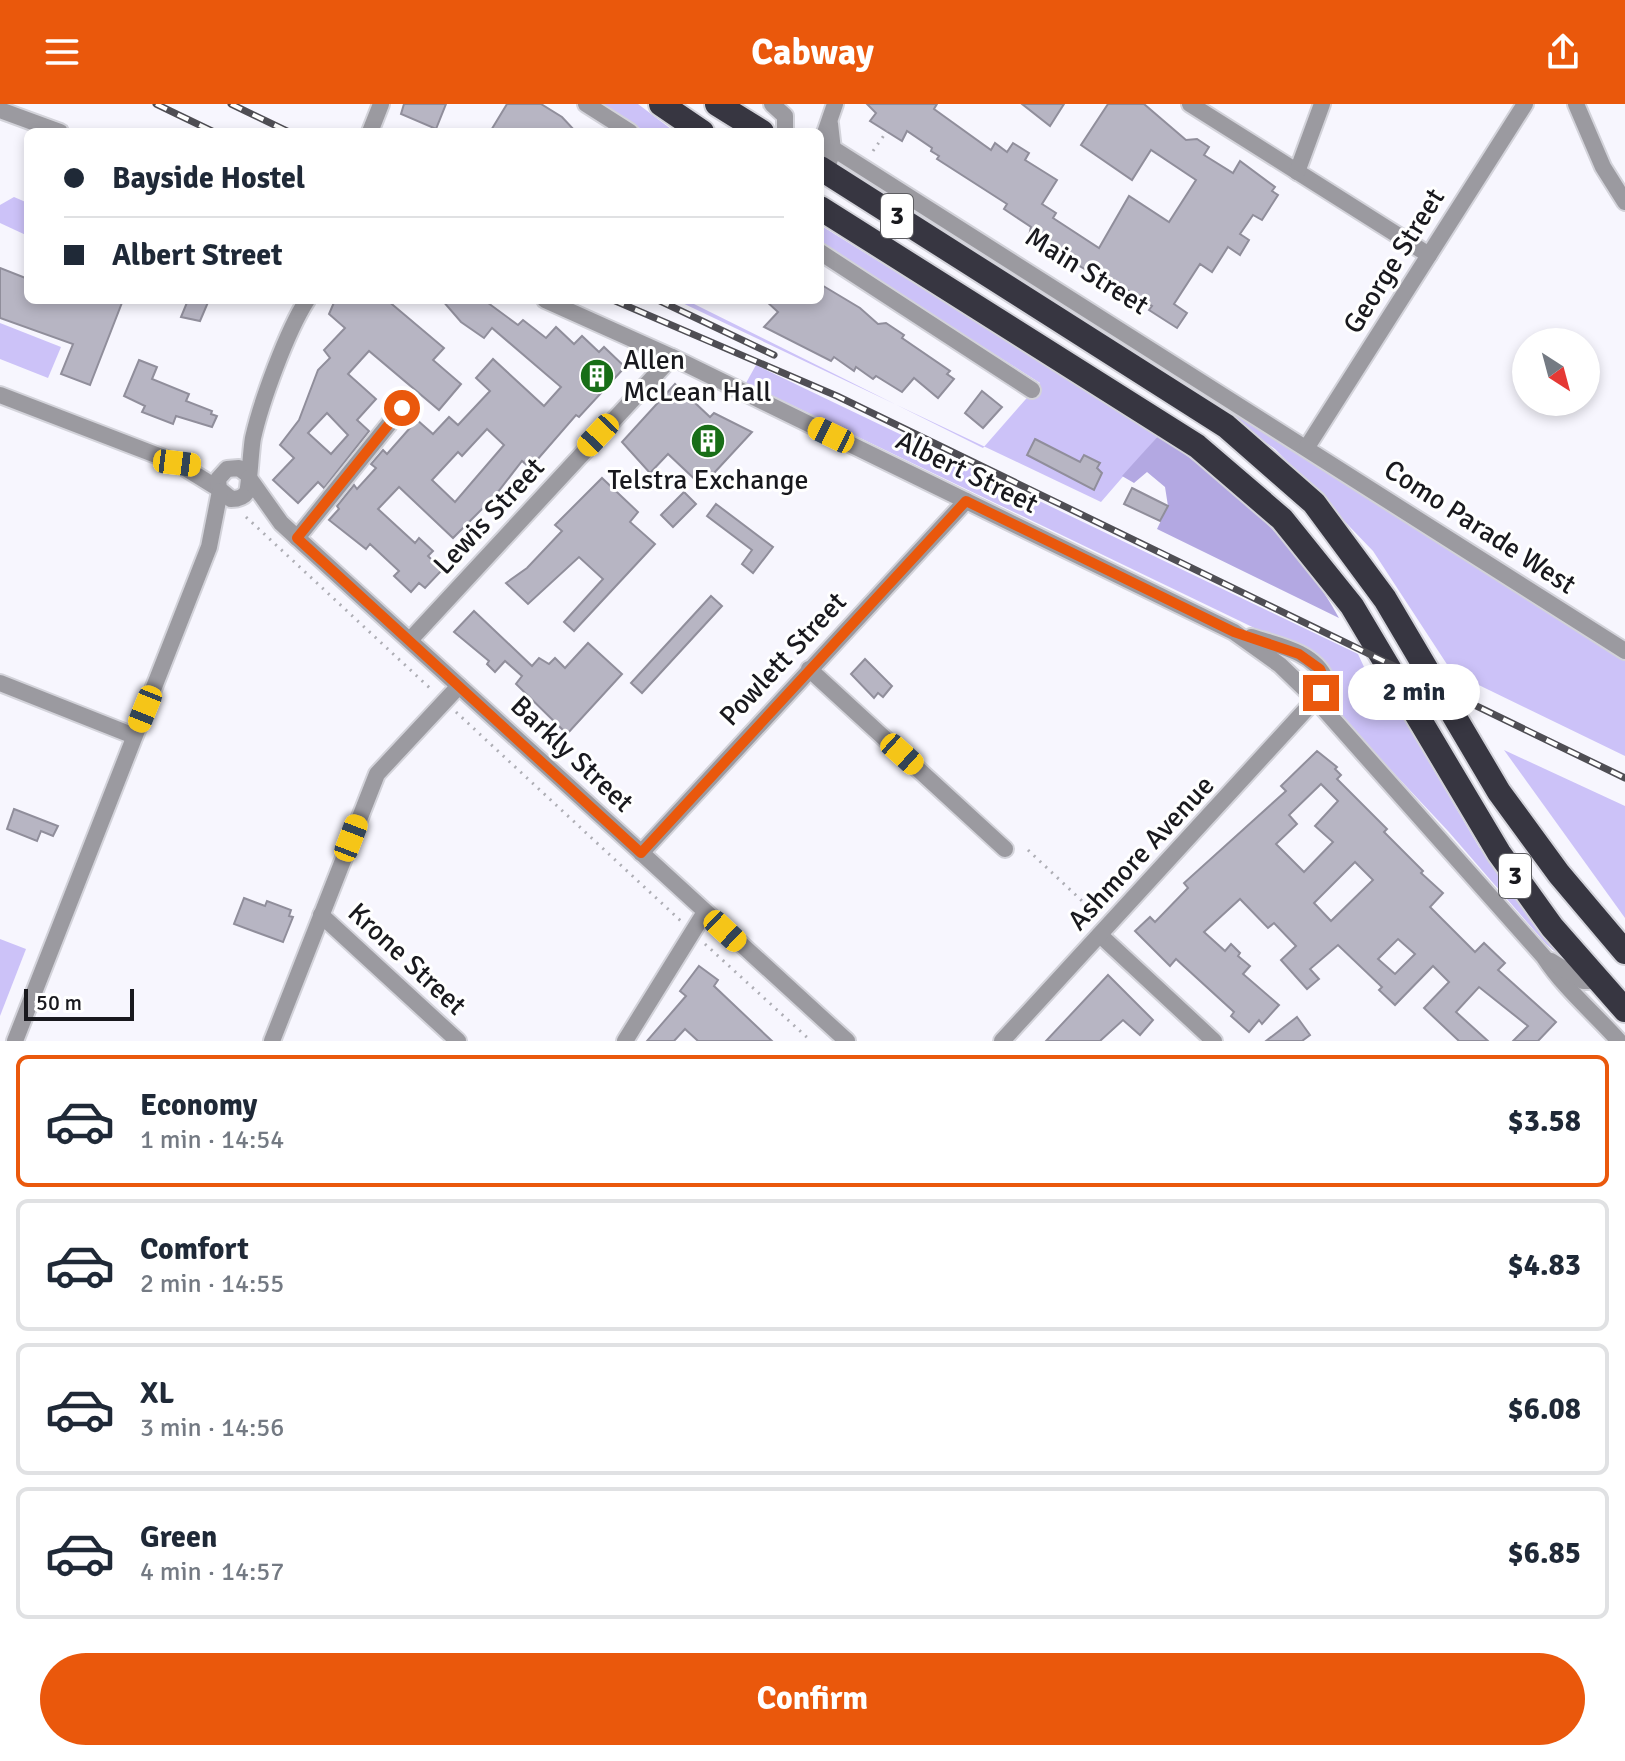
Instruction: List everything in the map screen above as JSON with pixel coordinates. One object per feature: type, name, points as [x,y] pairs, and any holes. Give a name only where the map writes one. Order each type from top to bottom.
[{"type":"highway","points":[[661,104],[696,128]]},
{"type":"highway","points":[[717,104],[756,128]]},
{"type":"highway","name":"Main Street","points":[[824,173],[1188,400],[1254,447],[1314,503],[1373,581],[1507,804],[1559,874],[1625,952]]},
{"type":"highway","name":"3","points":[[824,210],[1034,341],[1226,468],[1282,519],[1344,593],[1499,853],[1552,927],[1625,1010]]},
{"type":"highway","points":[[1034,341],[1051,313]]},
{"type":"street","points":[[586,104],[624,128]]},
{"type":"street","points":[[772,104],[785,116],[785,128]]},
{"type":"street","points":[[825,143],[835,104]]},
{"type":"street","points":[[1190,104],[1429,255]]},
{"type":"street","points":[[1297,172],[1322,104]]},
{"type":"street","name":"George Street","points":[[1307,447],[1525,104]]},
{"type":"street","points":[[1576,104],[1606,173],[1625,202]]},
{"type":"street","points":[[371,128],[375,106]]},
{"type":"street","points":[[0,110],[49,128]]},
{"type":"street","name":"Main Street","points":[[825,143],[1307,447]]},
{"type":"street","points":[[824,255],[1032,390]]},
{"type":"street","points":[[209,547],[219,490],[218,479],[256,423],[303,304]]},
{"type":"street","name":"Albert Street","points":[[554,304],[672,357],[1234,632],[1281,646],[1316,665],[1326,683],[1315,699],[1280,665],[1234,632]]},
{"type":"street","name":"Lewis Street","points":[[410,640],[672,357]]},
{"type":"street","points":[[0,395],[177,463],[237,499]]},
{"type":"street","points":[[297,538],[402,408]]},
{"type":"street","points":[[15,1041],[209,547],[237,499],[248,491],[256,423]]},
{"type":"street","name":"Como Parade West","points":[[1307,447],[1625,651]]},
{"type":"street","points":[[177,463],[239,468],[248,477]]},
{"type":"street","name":"Barkly Street","points":[[248,477],[281,523],[847,1041]]},
{"type":"street","name":"Barkly Street","points":[[237,499],[281,523]]},
{"type":"street","name":"Powlett Street","points":[[641,853],[966,501]]},
{"type":"street","points":[[809,669],[1005,849]]},
{"type":"street","points":[[0,683],[134,736]]},
{"type":"street","points":[[272,1041],[377,774],[459,686]]},
{"type":"street","points":[[1315,699],[1544,957],[1574,996],[1586,1004],[1619,1041]]},
{"type":"street","name":"Ashmore Avenue","points":[[1002,1041],[1301,719],[1315,699]]},
{"type":"street","points":[[625,1041],[705,912]]},
{"type":"street","name":"Krone Street","points":[[321,915],[458,1041]]},
{"type":"street","points":[[1100,935],[1214,1041]]},
{"type":"street","points":[[1544,957],[1583,981],[1600,981]]},
{"type":"street","name":"Barkly Street","points":[[825,1024],[837,1041]]},
{"type":"path","points":[[873,151],[887,131]]},
{"type":"path","points":[[246,517],[811,1041]]},
{"type":"path","points":[[1028,850],[1098,916]]},
{"type":"shaded area","points":[[602,104],[638,104],[670,128],[640,128]]},
{"type":"shaded area","points":[[14,197],[24,201],[24,234],[0,223],[0,205]]},
{"type":"shaded area","points":[[824,227],[1159,435],[1101,502],[984,447],[1040,383],[824,247]]},
{"type":"shaded area","points":[[684,304],[694,304],[892,403]]},
{"type":"shaded area","points":[[0,323],[61,347],[48,378],[0,359]]},
{"type":"shaded area","points":[[756,365],[1358,654],[1370,680],[1382,682],[1479,847],[1567,962],[1546,944],[1448,831],[1330,705],[1334,685],[1323,661],[746,383]]},
{"type":"shaded area","points":[[892,403],[984,447],[983,448]]},
{"type":"shaded area","points":[[1235,413],[1625,661],[1625,756],[1452,672],[1373,551],[1275,449],[1231,418]]},
{"type":"shaded area","points":[[1159,435],[1260,517],[1303,564],[1339,618],[1157,529],[1168,506],[1165,487],[1147,472],[1134,483],[1122,476]]},
{"type":"shaded area","points":[[1504,750],[1625,806],[1625,918]]},
{"type":"shaded area","points":[[0,939],[26,949],[0,1016]]},
{"type":"building","points":[[404,104],[446,104],[436,128],[401,114]]},
{"type":"building","points":[[507,104],[541,104],[562,117],[572,128],[492,128]]},
{"type":"building","points":[[867,104],[937,104],[934,109],[991,150],[995,143],[1007,152],[1013,143],[1029,153],[1025,160],[1057,180],[1042,204],[1056,213],[1053,218],[1099,248],[1129,196],[1169,222],[1196,180],[1151,150],[1132,180],[1081,145],[1108,104],[1144,104],[1186,140],[1197,139],[1209,147],[1204,155],[1233,173],[1240,161],[1275,187],[1272,191],[1278,195],[1262,220],[1253,215],[1240,234],[1249,240],[1240,255],[1228,247],[1212,272],[1200,264],[1174,304],[1187,313],[1177,328],[1149,310],[1152,306],[1106,276],[1103,280],[1029,236],[1031,227],[1004,209],[1007,204],[937,159],[939,156],[931,151],[932,148],[907,131],[902,141],[870,121],[876,113]]},
{"type":"building","points":[[1022,104],[1064,104],[1050,126]]},
{"type":"building","points":[[0,268],[24,277],[24,304],[121,304],[90,385],[61,374],[73,344],[0,318]]},
{"type":"building","points":[[824,286],[860,308],[878,324],[886,323],[904,335],[902,338],[950,371],[947,374],[954,379],[938,398],[914,378],[902,392],[876,376],[873,379],[856,367],[854,371],[834,357],[831,361],[764,327],[778,312],[769,304],[824,304]]},
{"type":"building","points":[[186,304],[207,304],[200,321],[181,317]]},
{"type":"building","points":[[333,304],[392,304],[444,348],[433,360],[461,384],[439,410],[369,351],[348,374],[376,399],[357,420],[369,431],[324,488],[318,482],[298,503],[273,480],[294,458],[280,445],[299,420],[318,370],[330,358],[324,350],[345,328],[329,314]],"holes":[[[327,413],[348,435],[331,454],[308,433]]]},
{"type":"building","points":[[445,304],[489,304],[518,325],[523,320],[546,338],[556,327],[574,344],[582,336],[599,352],[604,347],[625,367],[579,417],[576,415],[530,468],[522,461],[494,497],[453,538],[399,487],[378,509],[415,543],[419,538],[433,551],[428,556],[442,570],[425,588],[419,583],[411,592],[394,576],[399,571],[370,544],[366,549],[329,520],[354,485],[357,489],[376,468],[371,464],[383,450],[387,454],[417,420],[433,434],[449,417],[458,425],[490,391],[476,378],[493,359],[544,406],[561,387],[492,328],[484,338],[461,322]],"holes":[[[487,429],[504,445],[455,502],[432,480],[458,452],[462,456]]]},
{"type":"building","points":[[139,360],[157,367],[152,379],[189,394],[186,401],[212,411],[211,414],[217,416],[212,427],[176,416],[173,424],[142,412],[145,406],[124,396]]},
{"type":"building","points":[[675,384],[710,417],[714,413],[752,432],[702,486],[668,454],[650,473],[622,442]]},
{"type":"building","points":[[982,391],[1002,407],[983,428],[965,413]]},
{"type":"building","points":[[1035,439],[1080,462],[1084,455],[1100,463],[1097,468],[1102,473],[1094,490],[1027,455]]},
{"type":"building","points":[[602,478],[638,512],[630,522],[655,544],[574,631],[564,622],[603,579],[579,557],[528,604],[506,583],[527,568],[562,531],[555,525]]},
{"type":"building","points":[[1132,488],[1168,506],[1160,521],[1124,504]]},
{"type":"building","points":[[684,492],[696,504],[673,527],[661,515]]},
{"type":"building","points":[[716,504],[773,547],[753,573],[742,564],[752,550],[707,516]]},
{"type":"building","points":[[711,596],[722,606],[642,693],[631,683]]},
{"type":"building","points":[[474,611],[532,666],[539,658],[549,664],[555,658],[565,668],[588,643],[622,674],[567,734],[516,684],[522,676],[505,661],[495,672],[487,664],[489,661],[454,632]]},
{"type":"building","points":[[865,659],[892,686],[883,697],[878,693],[874,698],[851,674]]},
{"type":"building","points":[[1317,751],[1337,767],[1335,769],[1341,775],[1337,779],[1387,829],[1384,832],[1443,893],[1430,907],[1475,952],[1484,943],[1505,963],[1498,970],[1556,1022],[1538,1041],[1513,1041],[1528,1026],[1479,987],[1456,1012],[1488,1041],[1459,1041],[1424,1008],[1449,982],[1433,966],[1395,1005],[1379,990],[1382,987],[1338,945],[1310,969],[1319,979],[1307,989],[1281,960],[1296,946],[1274,923],[1268,928],[1240,899],[1204,932],[1225,951],[1231,944],[1240,953],[1238,956],[1250,966],[1243,974],[1279,1005],[1262,1024],[1259,1020],[1249,1032],[1231,1016],[1234,1012],[1176,959],[1170,966],[1135,931],[1150,917],[1155,922],[1188,888],[1184,883],[1286,791],[1281,786]],"holes":[[[1321,784],[1338,801],[1315,826],[1333,842],[1304,872],[1276,844],[1297,824],[1289,815]],[[1355,862],[1373,880],[1331,921],[1314,903]],[[1398,939],[1415,954],[1395,974],[1378,959]]]},
{"type":"building","points":[[14,809],[58,826],[53,836],[41,831],[37,841],[7,829]]},
{"type":"building","points":[[244,898],[265,906],[267,901],[291,910],[289,916],[293,917],[283,942],[234,924]]},
{"type":"building","points":[[699,966],[718,980],[714,986],[772,1041],[698,1041],[685,1029],[674,1041],[647,1041],[686,996],[680,991]]},
{"type":"building","points":[[1108,975],[1153,1020],[1140,1035],[1123,1020],[1100,1041],[1046,1041]]},
{"type":"building","points":[[1297,1017],[1310,1035],[1302,1041],[1266,1041]]},
{"type":"railway","points":[[156,104],[206,128]]},
{"type":"railway","points":[[231,104],[281,128]]},
{"type":"railway","points":[[622,304],[837,396],[1625,778]]},
{"type":"railway","points":[[666,304],[774,355]]},
{"type":"place","name":"Allen McLean Hall","points":[[597,376]]},
{"type":"place","name":"Telstra Exchange","points":[[708,441]]},
{"type":"route","points":[[402,408],[297,538],[641,853],[966,501],[1234,632],[1299,654],[1316,665],[1326,678],[1321,693]]}]
